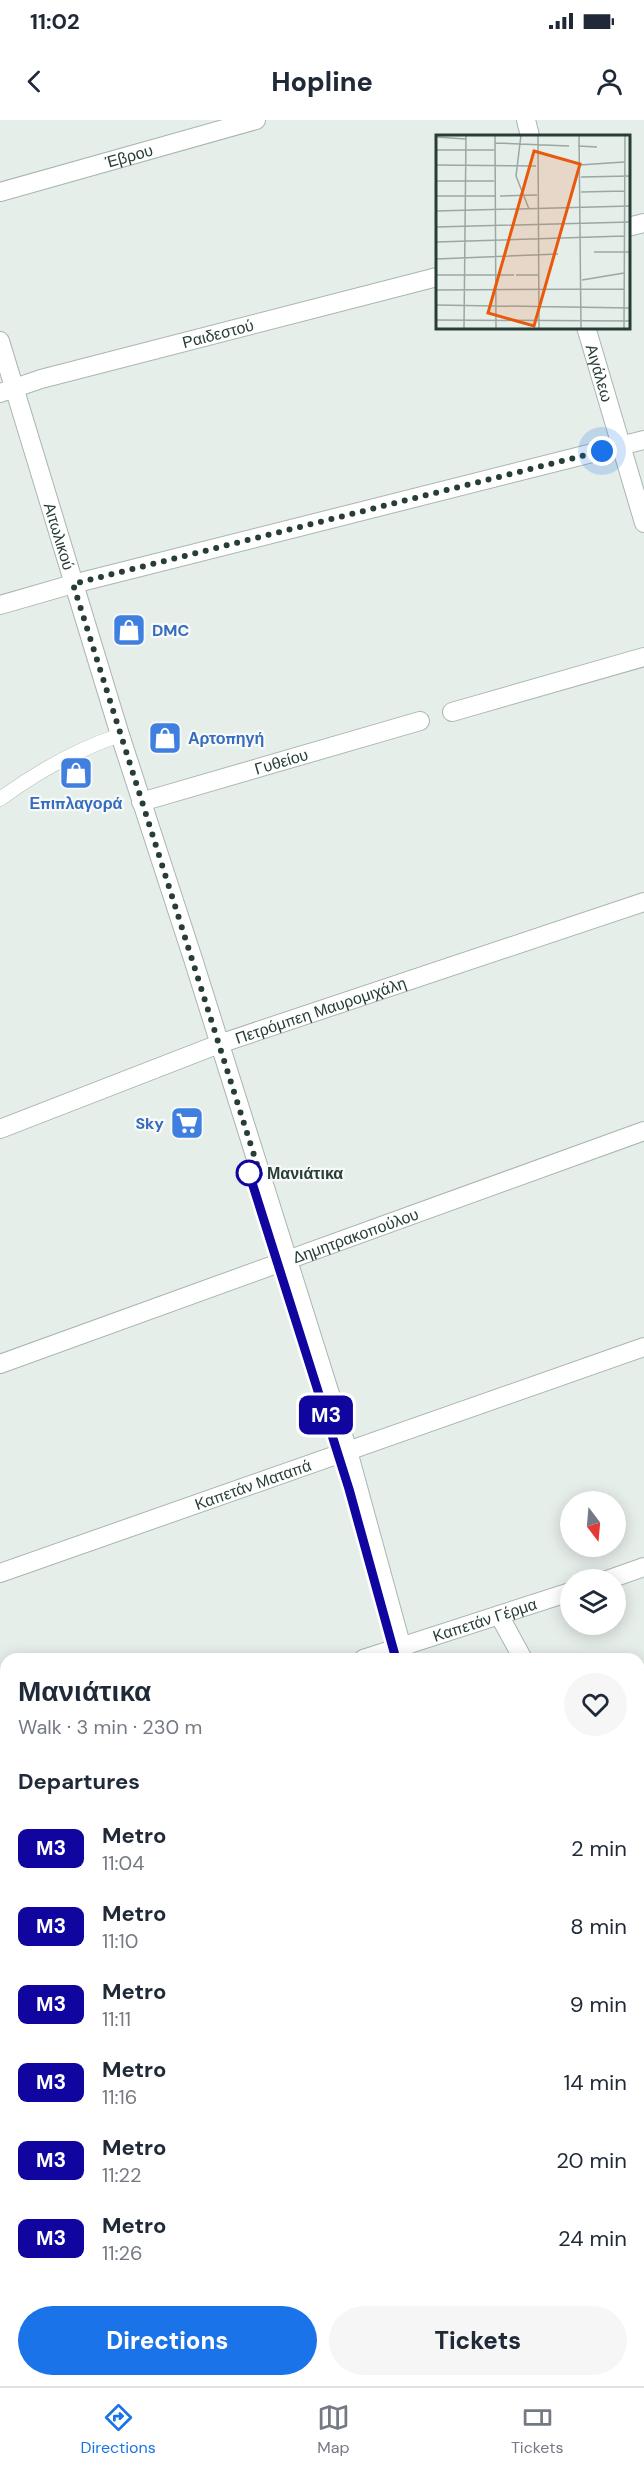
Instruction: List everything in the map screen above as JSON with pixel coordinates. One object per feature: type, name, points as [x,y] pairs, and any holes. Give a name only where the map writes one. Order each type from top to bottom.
[{"type":"street","name":"Έβρου","points":[[0,192],[256,120]]},
{"type":"street","points":[[526,120],[531,135]]},
{"type":"street","points":[[629,227],[644,223]]},
{"type":"street","name":"Ραιδεστού","points":[[8,391],[41,379],[436,277]]},
{"type":"street","name":"Αιγάλεω","points":[[586,328],[644,523]]},
{"type":"street","name":"Αιτωλικού","points":[[0,341],[8,391],[73,584],[348,1451],[403,1652]]},
{"type":"street","points":[[0,604],[644,440]]},
{"type":"street","points":[[452,712],[644,657]]},
{"type":"street","name":"Γυθείου","points":[[141,802],[420,721]]},
{"type":"street","name":"Πετρόμπεη Μαυρομιχάλη","points":[[0,1129],[219,1044],[644,902]]},
{"type":"street","name":"Δημητρακοπούλου","points":[[0,1364],[644,1131]]},
{"type":"street","name":"Καπετάν Ματαπά","points":[[0,1574],[644,1347]]},
{"type":"street","points":[[626,1573],[644,1567]]},
{"type":"street","name":"Καπετάν Γέρμα","points":[[403,1652],[499,1615],[560,1595]]},
{"type":"street","points":[[499,1615],[520,1653]]},
{"type":"lane","points":[[0,799],[53,764],[84,747],[120,735]]},
{"type":"metro line","name":"Μ3","points":[[249,1173],[349,1489],[394,1653]]},
{"type":"place","name":"DMC","points":[[129,630]]},
{"type":"place","name":"Αρτοπηγή","points":[[165,738]]},
{"type":"place","name":"Επιπλαγορά","points":[[76,773]]},
{"type":"place","name":"Sky","points":[[187,1123]]},
{"type":"place","name":"Μανιάτικα","points":[[249,1173]]},
{"type":"route","points":[[249,1173],[260,1174],[195,962],[73,584],[602,451]]}]
